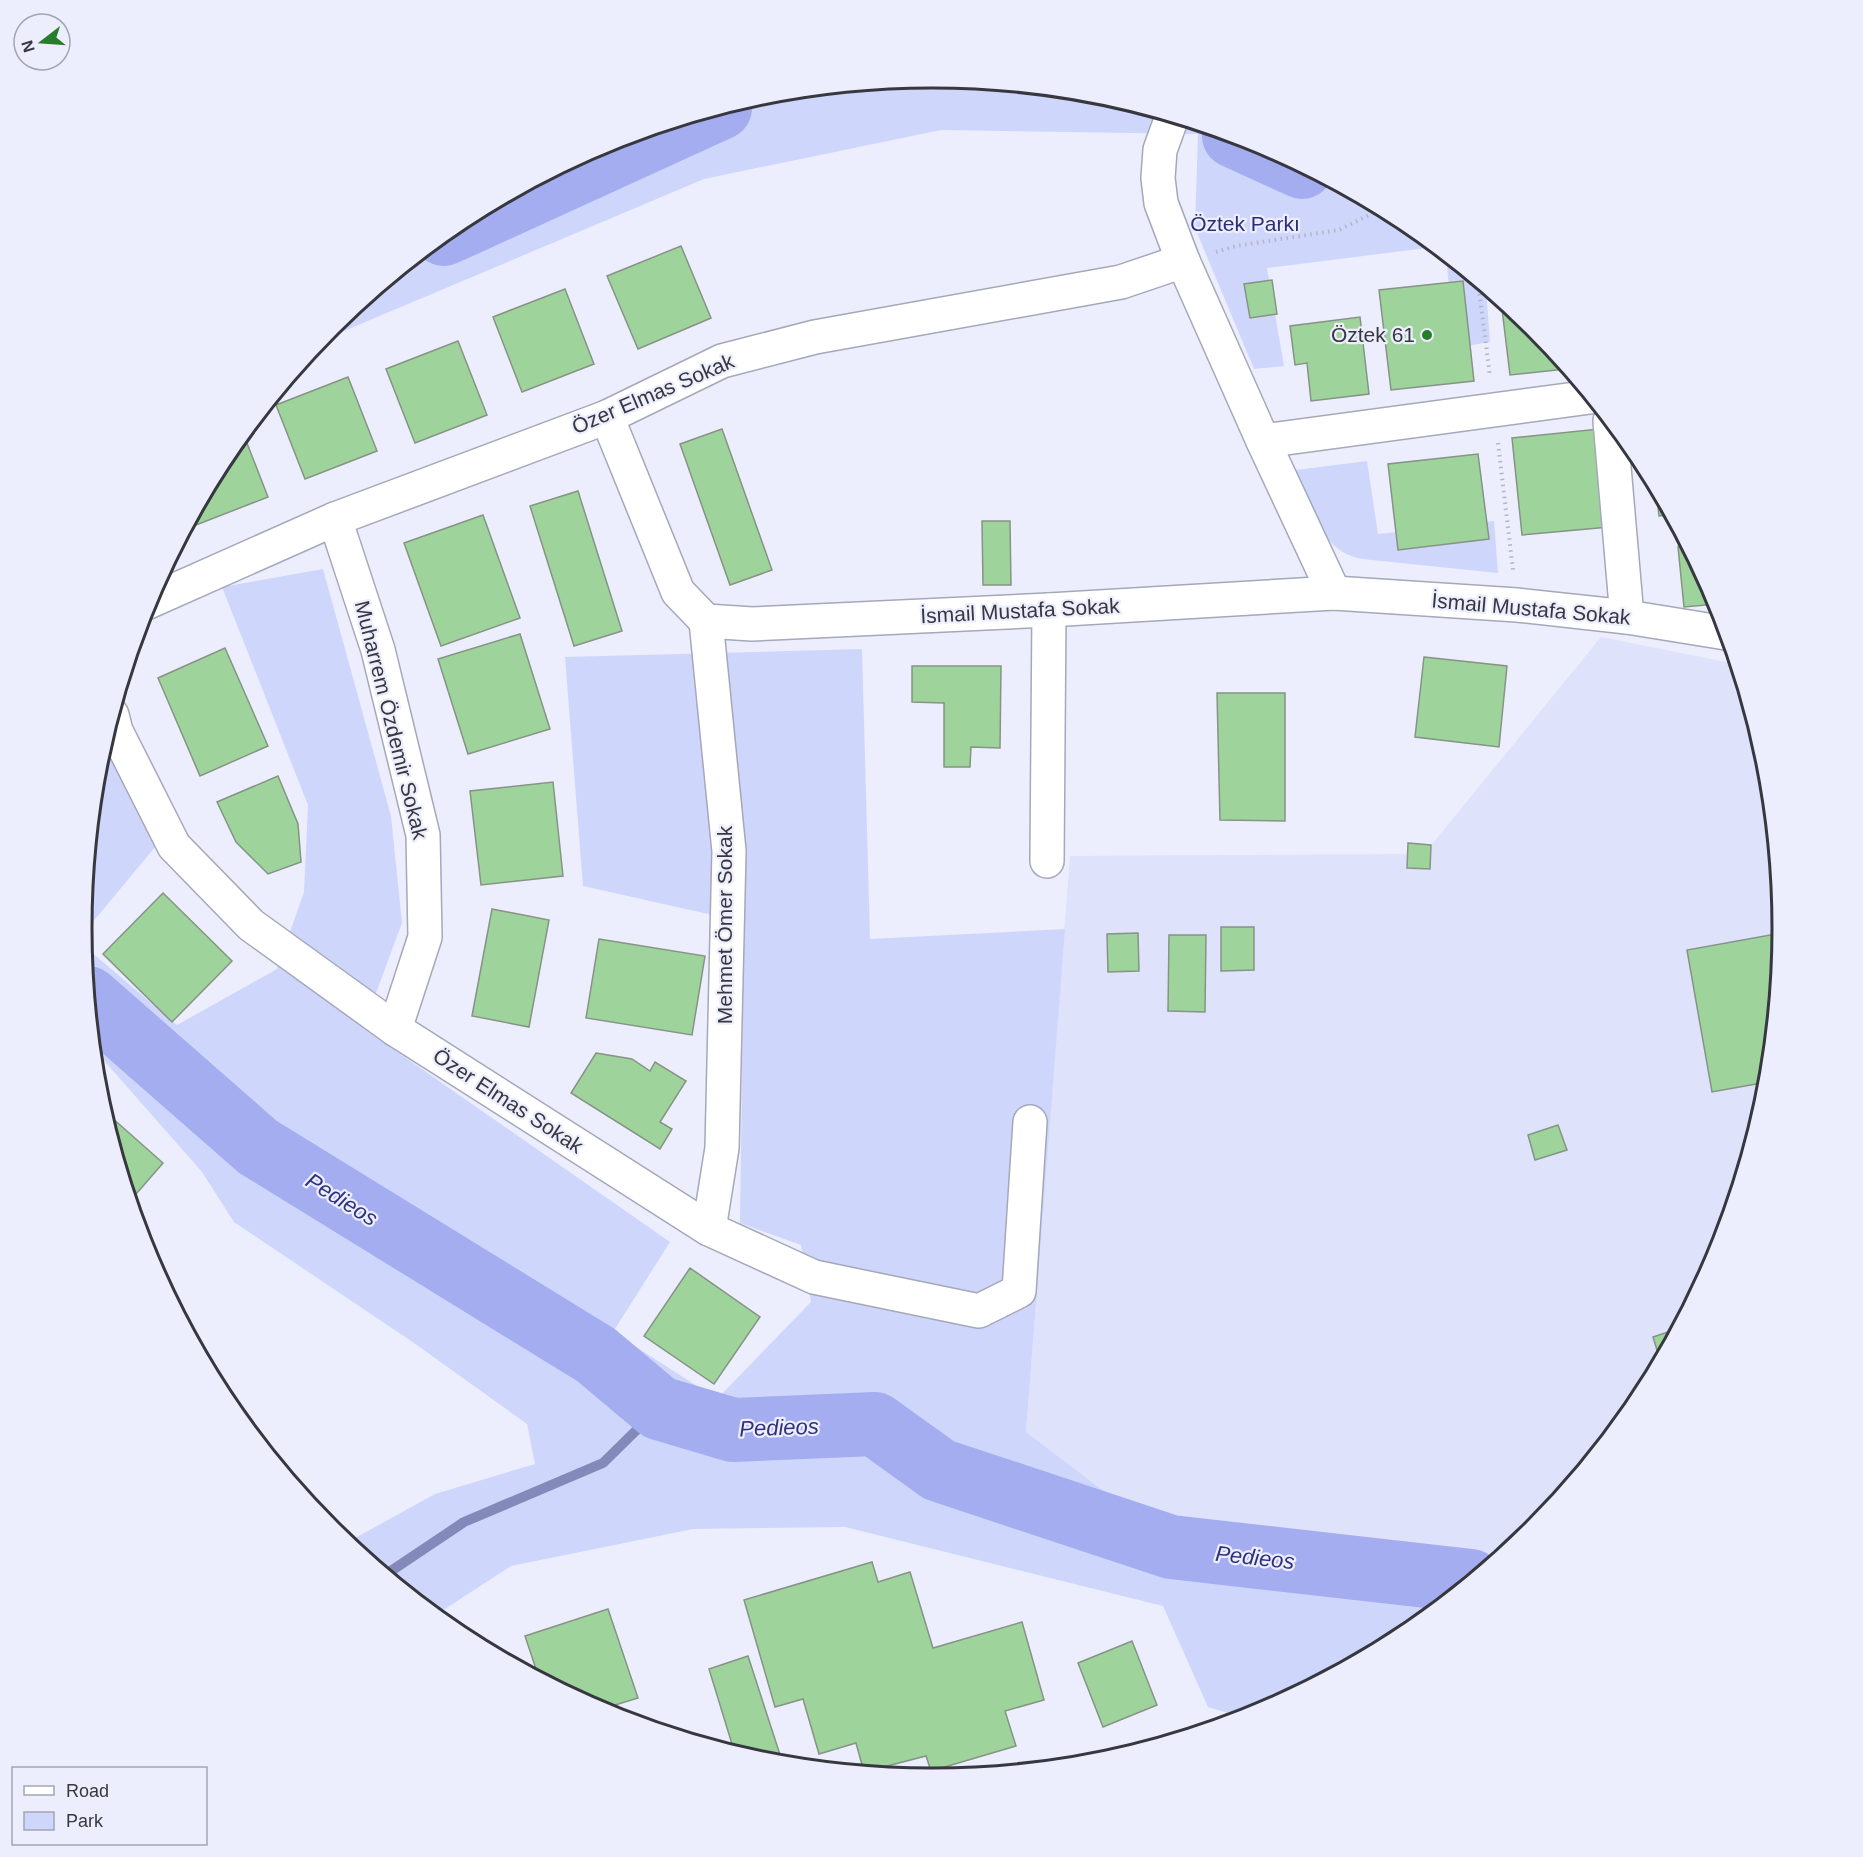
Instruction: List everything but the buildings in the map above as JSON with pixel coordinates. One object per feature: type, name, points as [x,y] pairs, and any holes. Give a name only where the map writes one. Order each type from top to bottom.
[{"type":"street","points":[[1170,123],[1160,150],[1158,178],[1161,202],[1183,261],[1334,593]]},
{"type":"street","name":"Özer Elmas Sokak","points":[[160,597],[334,519],[607,417],[722,361],[815,338],[1121,282],[1183,261]]},
{"type":"street","points":[[1263,441],[1582,398]]},
{"type":"street","points":[[607,417],[678,592],[706,621]]},
{"type":"street","points":[[1611,436],[1627,617]]},
{"type":"street","name":"Muharrem Özdemir Sokak","points":[[334,519],[378,650],[423,835],[425,937],[395,1029]]},
{"type":"street","name":"İsmail Mustafa Sokak","points":[[706,621],[752,624],[1049,610],[1334,593],[1517,605],[1627,617],[1717,632]]},
{"type":"street","points":[[1047,861],[1049,610]]},
{"type":"street","name":"Mehmet Ömer Sokak","points":[[706,621],[729,851],[722,1148],[709,1229]]},
{"type":"street","name":"Özer Elmas Sokak","points":[[116,730],[174,846],[251,925],[395,1029],[709,1229],[814,1277],[979,1311],[1019,1291],[1030,1122]]},
{"type":"path","points":[[1183,261],[1236,246],[1339,230],[1372,214]]},
{"type":"shaded area","points":[[1601,637],[1728,662],[1743,711],[1764,819],[1770,874],[1772,928],[1770,983],[1755,1092],[1743,1146],[1708,1250],[1659,1349],[1598,1440],[1563,1482],[1481,1563],[1150,1526],[1026,1432],[1070,856],[1424,854]]},
{"type":"green space","name":"Öztek Parkı","points":[[932,88],[986,90],[1041,96],[1149,117],[1253,152],[1303,175],[1352,201],[1424,248],[1267,268],[1284,366],[1254,369],[1195,228],[1198,134],[941,130],[704,179],[341,332],[420,262],[465,230],[560,175],[610,152],[714,117],[822,96],[877,90]]},
{"type":"green space","points":[[1447,265],[1487,299],[1490,342],[1455,348]]},
{"type":"green space","points":[[1367,461],[1378,534],[1494,521],[1498,573],[1362,559],[1347,554],[1335,546],[1318,525],[1296,470]]},
{"type":"green space","points":[[323,569],[391,816],[402,923],[363,1028],[670,1242],[613,1332],[717,1399],[811,1302],[801,1245],[740,1223],[744,922],[583,886],[565,657],[862,649],[870,939],[1065,929],[1026,1432],[1150,1526],[1481,1563],[1443,1595],[1398,1627],[1351,1656],[1303,1682],[1230,1714],[1208,1707],[1163,1606],[845,1527],[693,1529],[511,1566],[442,1611],[420,1595],[355,1538],[435,1494],[535,1464],[527,1424],[414,1343],[234,1222],[202,1172],[102,1059],[93,983],[92,953],[177,1025],[277,969],[304,892],[308,805],[222,587]]},
{"type":"green space","points":[[111,751],[155,847],[92,923],[93,874],[99,819]]},
{"type":"waterway","name":"Pedieos","points":[[500,209],[674,129]]},
{"type":"waterway","name":"Pedieos","points":[[95,1004],[258,1147],[596,1355],[659,1408],[733,1430],[875,1424],[939,1470],[1171,1547],[1461,1580]]},
{"type":"waterway","points":[[391,1571],[464,1522],[603,1463],[659,1408]]},
{"type":"place","name":"Öztek 61","points":[[1427,335]]}]
